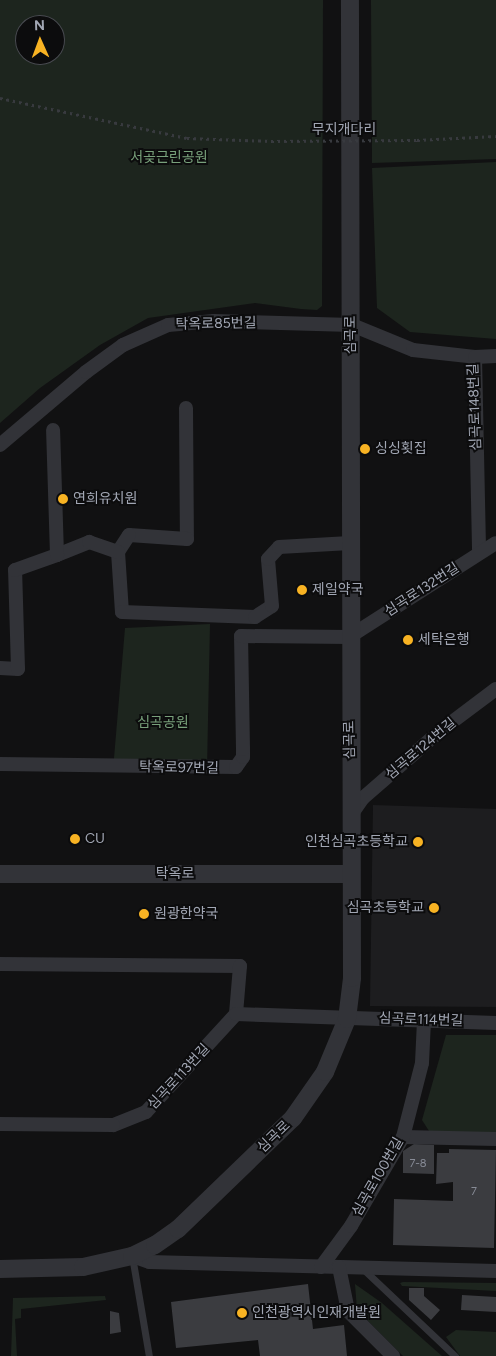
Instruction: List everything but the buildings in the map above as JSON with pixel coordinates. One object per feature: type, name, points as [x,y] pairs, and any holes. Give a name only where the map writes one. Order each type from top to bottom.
[{"type":"street","name":"심곡로","points":[[0,1269],[83,1268],[132,1256],[156,1245],[178,1228],[293,1118],[325,1072],[347,1019],[352,978],[349,637],[352,325],[350,0]]},
{"type":"street","name":"탁옥로85번길","points":[[0,445],[116,350],[168,325],[214,321],[352,325]]},
{"type":"street","name":"심곡로148번길","points":[[352,325],[414,350],[475,357],[479,553]]},
{"type":"street","points":[[475,357],[496,356]]},
{"type":"street","points":[[186,408],[188,539],[129,535],[118,552],[122,612],[255,617],[272,606],[268,559],[279,547],[350,542]]},
{"type":"street","points":[[54,430],[57,555]]},
{"type":"street","points":[[0,668],[18,669],[15,570],[57,555],[74,546],[89,542],[118,552]]},
{"type":"street","name":"심곡로132번길","points":[[349,637],[496,543]]},
{"type":"street","name":"탁옥로97번길","points":[[0,764],[236,767],[243,757],[244,749],[241,636],[349,637]]},
{"type":"street","name":"심곡로124번길","points":[[351,815],[363,798],[433,738],[496,689]]},
{"type":"street","name":"탁옥로","points":[[0,874],[350,874]]},
{"type":"street","points":[[0,964],[240,966],[236,1014],[347,1019]]},
{"type":"street","name":"심곡로113번길","points":[[0,1124],[113,1124],[129,1121],[146,1112],[180,1078],[236,1014]]},
{"type":"street","name":"심곡로114번길","points":[[347,1019],[496,1023]]},
{"type":"street","name":"심곡로100번길","points":[[321,1267],[350,1226],[403,1136],[422,1063],[424,1020]]},
{"type":"street","points":[[403,1136],[496,1139]]},
{"type":"street","points":[[132,1256],[149,1262],[496,1271]]},
{"type":"street","points":[[339,1267],[348,1311],[393,1356]]},
{"type":"lane","points":[[132,1256],[148,1356]]},
{"type":"lane","points":[[361,1268],[455,1356]]},
{"type":"path","name":"무지개다리","points":[[0,98],[187,138],[271,141],[417,140],[496,136]]},
{"type":"shaded area","name":"심곡초등학교","points":[[373,805],[496,809],[496,1007],[370,1006]]},
{"type":"green space","name":"서곶근린공원","points":[[0,0],[323,0],[322,306],[317,310],[255,303],[148,318],[100,345],[40,388],[0,423]]},
{"type":"green space","points":[[371,0],[496,0],[496,159],[372,163]]},
{"type":"green space","points":[[496,162],[496,339],[410,332],[377,308],[372,168]]},
{"type":"green space","name":"심곡공원","points":[[210,624],[207,769],[113,770],[125,628]]},
{"type":"green space","points":[[446,1035],[496,1035],[496,1134],[429,1131],[422,1120]]},
{"type":"green space","points":[[400,1283],[496,1283],[496,1291],[402,1286]]},
{"type":"green space","points":[[355,1284],[382,1303],[442,1356],[403,1356],[357,1310]]},
{"type":"green space","points":[[105,1296],[106,1300],[21,1309],[21,1318],[15,1319],[17,1356],[11,1356],[13,1298]]},
{"type":"green space","points":[[456,1330],[496,1332],[496,1356],[460,1356],[446,1337]]},
{"type":"place","name":"싱싱횟집","points":[[365,449]]},
{"type":"place","name":"연희유치원","points":[[63,499]]},
{"type":"place","name":"제일약국","points":[[302,590]]},
{"type":"place","name":"세탁은행","points":[[408,640]]},
{"type":"place","name":"CU","points":[[75,839]]},
{"type":"place","name":"인천심곡초등학교","points":[[418,842]]},
{"type":"place","name":"심곡초등학교","points":[[434,908]]},
{"type":"place","name":"원광한약국","points":[[144,914]]},
{"type":"place","name":"인천광역시인재개발원","points":[[242,1313]]}]
